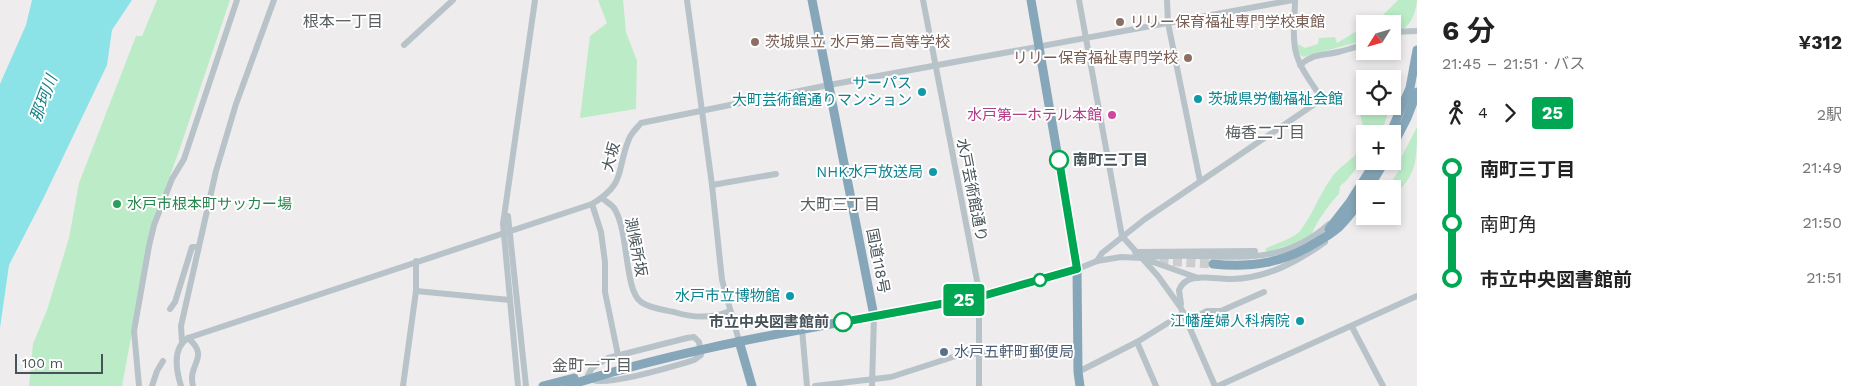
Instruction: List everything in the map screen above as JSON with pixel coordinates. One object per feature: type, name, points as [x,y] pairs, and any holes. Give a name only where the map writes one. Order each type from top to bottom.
[{"type":"highway","name":"国道118号","points":[[567,386],[638,364],[713,346],[874,316],[812,0]]},
{"type":"highway","points":[[1031,0],[1077,269],[1078,372],[1080,386]]},
{"type":"highway","points":[[1394,125],[1410,88],[1417,50]]},
{"type":"highway","points":[[1401,130],[1417,92]]},
{"type":"highway","points":[[1317,242],[1334,225],[1370,170]]},
{"type":"highway","points":[[1213,264],[1236,267],[1260,265],[1285,259],[1337,229],[1356,207]]},
{"type":"highway","points":[[738,341],[752,386]]},
{"type":"highway","points":[[543,386],[590,378],[694,349]]},
{"type":"highway","points":[[582,386],[590,378]]},
{"type":"street","points":[[139,386],[134,331],[154,225],[172,179],[184,159],[237,0]]},
{"type":"street","points":[[181,386],[176,365],[182,342],[181,326],[213,180],[228,129],[274,0]]},
{"type":"street","points":[[404,45],[453,0]]},
{"type":"street","points":[[518,386],[506,233],[512,162],[535,0]]},
{"type":"street","points":[[687,0],[712,185],[721,271],[738,341]]},
{"type":"street","name":"水戸芸術館通り","points":[[923,0],[979,294],[979,386]]},
{"type":"street","points":[[1078,0],[1122,236],[1158,276],[1183,310]]},
{"type":"street","points":[[1167,0],[1168,23],[1200,181]]},
{"type":"street","points":[[1096,261],[1122,236],[1322,99],[1300,65],[1297,56],[1294,35],[1294,0]]},
{"type":"street","name":"大坂","points":[[182,342],[188,338],[416,261],[592,204],[602,198],[618,180],[629,137],[641,123],[829,85],[1294,0]]},
{"type":"street","points":[[1401,31],[1417,31]]},
{"type":"street","points":[[1300,65],[1308,58],[1317,55],[1336,53],[1356,47]]},
{"type":"street","points":[[712,185],[776,174]]},
{"type":"street","name":"測候所坂","points":[[602,198],[613,208],[620,222],[628,259],[631,287],[635,297],[641,303],[689,317],[708,317],[730,311]]},
{"type":"street","points":[[872,383],[874,316],[979,294],[1077,269],[1096,261],[1170,254],[1254,257],[1281,252],[1314,237],[1332,222],[1350,202]]},
{"type":"street","points":[[592,204],[601,232],[605,262],[605,292],[618,355]]},
{"type":"street","points":[[1348,218],[1333,236],[1290,265],[1278,270],[1249,278],[1189,279],[1180,285],[1178,294],[1183,310],[1216,386],[1352,327],[1417,296]]},
{"type":"street","points":[[506,233],[526,386]]},
{"type":"street","points":[[170,309],[175,302],[192,247],[197,247]]},
{"type":"street","points":[[1135,252],[1255,251]]},
{"type":"street","points":[[1142,258],[1198,278]]},
{"type":"street","points":[[403,386],[416,291],[416,261]]},
{"type":"street","points":[[416,291],[510,300]]},
{"type":"street","points":[[1188,321],[1207,311],[1221,311],[1264,292]]},
{"type":"street","points":[[961,294],[979,294]]},
{"type":"street","points":[[1078,372],[1136,342],[1183,310]]},
{"type":"street","points":[[1352,327],[1383,386]]},
{"type":"street","points":[[802,329],[807,386]]},
{"type":"street","points":[[188,338],[197,346],[199,354],[194,368],[193,386]]},
{"type":"street","points":[[691,338],[699,342],[702,353],[694,360],[619,384],[600,384],[590,378],[592,368],[598,362],[618,355],[691,338]]},
{"type":"street","points":[[1136,342],[1156,386]]},
{"type":"street","points":[[815,386],[872,383],[959,355],[1079,349]]},
{"type":"street","points":[[152,386],[163,361]]},
{"type":"green space","name":"水戸市根本町サッカー場","points":[[157,0],[230,0],[152,225],[122,386],[29,386],[33,344],[47,310],[69,238],[79,183],[136,36],[142,36]]},
{"type":"green space","points":[[598,0],[623,0],[626,32],[637,61],[636,109],[580,118],[590,36],[607,23]]},
{"type":"green space","points":[[1398,0],[1417,0],[1413,17],[1407,26],[1401,30],[1401,15],[1383,15]]},
{"type":"green space","points":[[1356,31],[1356,42],[1303,57],[1298,53],[1298,44],[1305,48],[1318,44],[1319,38],[1335,37],[1337,43]]},
{"type":"green space","points":[[1360,115],[1387,115],[1384,125],[1363,125]]},
{"type":"green space","points":[[1417,127],[1417,148],[1414,166],[1401,189],[1401,180],[1393,180],[1401,170],[1402,156]]},
{"type":"green space","points":[[1355,155],[1356,169],[1340,186],[1339,194],[1324,213],[1312,234],[1299,242],[1267,252],[1265,249],[1288,239],[1300,231],[1332,176]]},
{"type":"water","name":"那珂川","points":[[32,0],[132,0],[112,30],[107,65],[9,265],[0,328],[0,84],[26,25]]},
{"type":"tunnel","points":[[1146,260],[1213,264]]},
{"type":"bus line","name":"25","points":[[843,322],[979,297],[1077,269],[1059,160]]},
{"type":"place","name":"リリー保育福祉専門学校東館","points":[[1120,22]]},
{"type":"place","name":"茨城県立 水戸第二高等学校","points":[[755,42]]},
{"type":"place","name":"リリー保育福祉専門学校","points":[[1188,58]]},
{"type":"place","name":"サーパス 大町芸術館通りマンション","points":[[922,92]]},
{"type":"place","name":"茨城県労働福祉会館","points":[[1198,99]]},
{"type":"place","name":"水戸第一ホテル本館","points":[[1112,115]]},
{"type":"place","name":"南町三丁目","points":[[1059,160]]},
{"type":"place","name":"NHK水戸放送局","points":[[933,172]]},
{"type":"place","name":"水戸市根本町サッカー場","points":[[117,204]]},
{"type":"place","name":"水戸市立博物館","points":[[790,296]]},
{"type":"place","name":"江幡産婦人科病院","points":[[1300,321]]},
{"type":"place","name":"市立中央図書館前","points":[[843,322]]},
{"type":"place","name":"水戸五軒町郵便局","points":[[944,352]]},
{"type":"district","name":"根本一丁目","points":[[343,21]]},
{"type":"district","name":"梅香二丁目","points":[[1265,132]]},
{"type":"district","name":"大町三丁目","points":[[840,204]]},
{"type":"district","name":"金町一丁目","points":[[592,365]]}]
